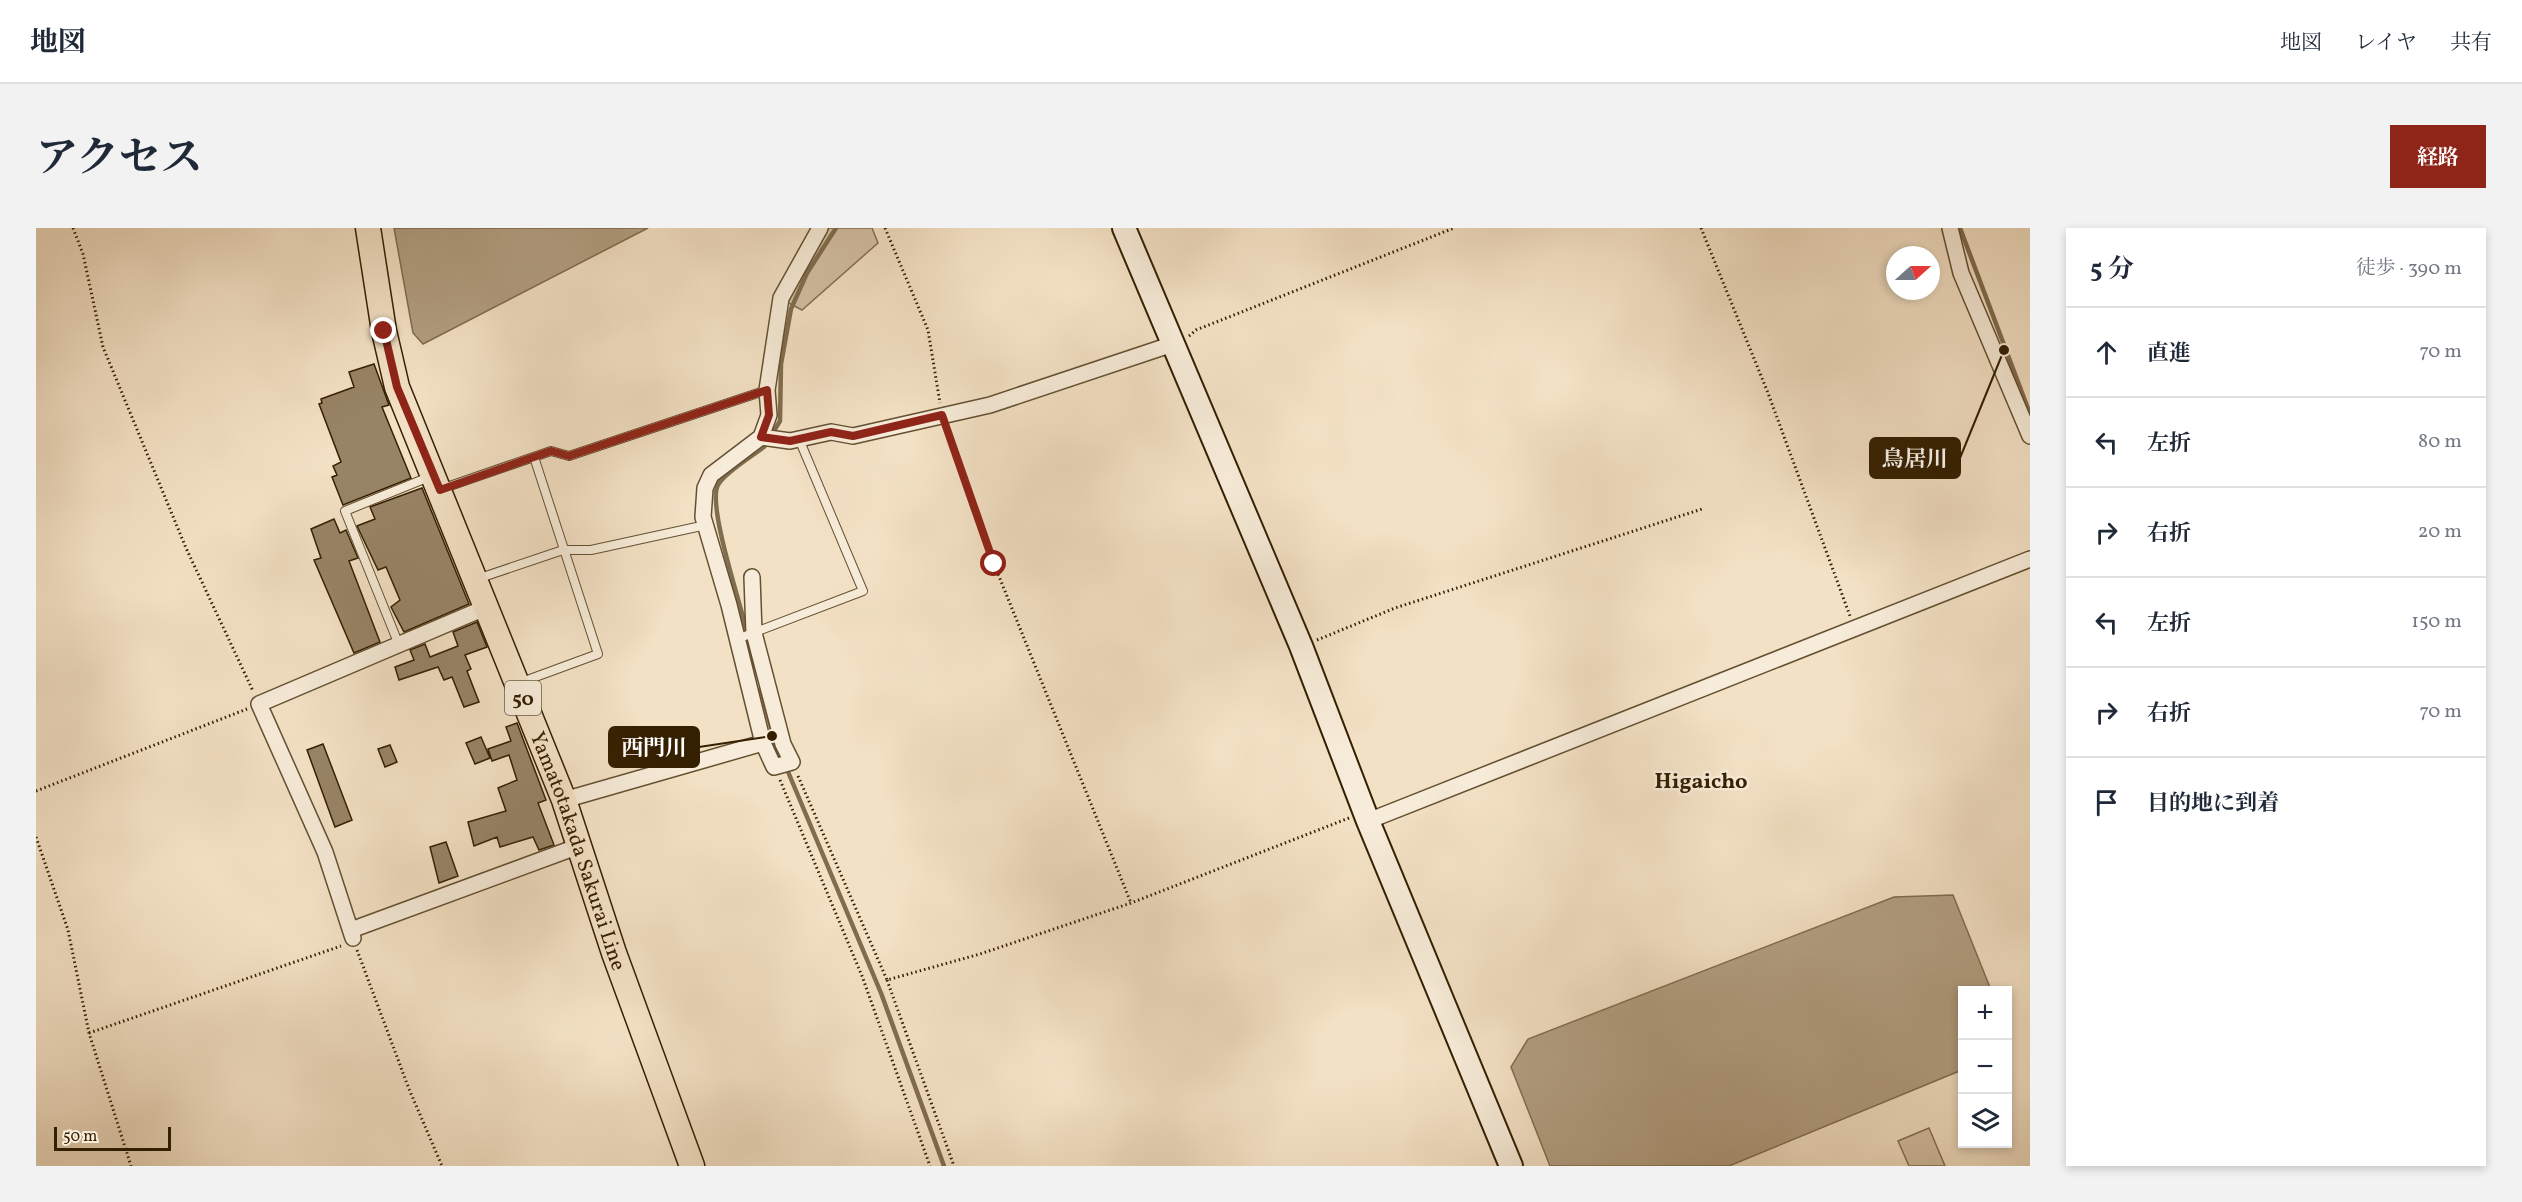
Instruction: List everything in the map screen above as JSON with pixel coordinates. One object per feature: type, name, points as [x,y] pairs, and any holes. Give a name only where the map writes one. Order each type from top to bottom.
[{"type":"main road","name":"Yamatotakada Sakurai Line","points":[[368,228],[384,331],[397,387],[564,800],[614,953],[692,1166]]},
{"type":"street","points":[[752,577],[754,633],[783,744],[792,762],[774,767],[763,743],[703,517],[705,488],[711,475],[761,437],[769,415],[767,390],[781,298],[820,228]]},
{"type":"street","points":[[1124,228],[1301,646],[1366,817],[1511,1166]]},
{"type":"street","points":[[1950,228],[1961,273],[2030,436]]},
{"type":"street","points":[[761,437],[790,441],[831,432],[853,436],[990,405],[1174,346]]},
{"type":"street","points":[[1366,817],[1855,629],[2030,559]]},
{"type":"street","points":[[487,607],[259,704],[325,852],[352,934],[579,846]]},
{"type":"street","points":[[564,800],[763,743]]},
{"type":"lane","points":[[399,645],[345,511],[551,451],[569,456],[767,390]]},
{"type":"lane","points":[[737,639],[863,591],[799,439]]},
{"type":"lane","points":[[518,684],[598,654],[534,457]]},
{"type":"lane","points":[[476,580],[563,550],[591,550],[705,525]]},
{"type":"path","points":[[36,791],[259,704],[186,548],[103,347],[83,254],[73,228]]},
{"type":"path","points":[[885,228],[928,330],[942,415],[994,564],[1131,903]]},
{"type":"path","points":[[1174,346],[1196,330],[1454,228]]},
{"type":"path","points":[[1701,228],[1768,393],[1855,629]]},
{"type":"path","points":[[1301,646],[1395,608],[1702,509]]},
{"type":"path","points":[[792,762],[887,980],[954,1166]]},
{"type":"path","points":[[774,767],[862,976],[930,1166]]},
{"type":"path","points":[[887,980],[980,954],[1131,903],[1366,817]]},
{"type":"path","points":[[36,837],[68,930],[89,1033],[131,1166]]},
{"type":"path","points":[[89,1033],[342,945],[352,934],[408,1089],[442,1166]]},
{"type":"shaded area","points":[[394,228],[648,228],[423,344],[413,333]]},
{"type":"shaded area","points":[[814,228],[872,228],[878,243],[802,310],[775,296]]},
{"type":"shaded area","points":[[1953,895],[1989,986],[1958,986],[1958,1072],[1729,1166],[1550,1166],[1511,1067],[1528,1039],[1894,897]]},
{"type":"shaded area","points":[[1929,1128],[1945,1166],[1909,1166],[1898,1141]]},
{"type":"building","points":[[374,364],[389,405],[382,407],[411,478],[343,505],[332,477],[337,475],[333,466],[341,462],[319,404],[322,403],[321,399],[354,387],[349,372]]},
{"type":"building","points":[[422,488],[469,604],[404,632],[391,607],[400,600],[386,567],[378,570],[357,526],[375,519],[370,507]]},
{"type":"building","points":[[334,519],[340,533],[346,530],[358,558],[349,561],[380,642],[354,653],[314,560],[321,558],[311,529]]},
{"type":"building","points":[[477,622],[487,647],[465,655],[471,669],[467,671],[479,702],[464,707],[452,677],[444,680],[438,667],[399,680],[395,667],[414,660],[410,650],[425,644],[430,657],[458,646],[453,632]]},
{"type":"building","points":[[517,723],[546,800],[538,803],[554,845],[539,850],[533,837],[500,847],[497,837],[474,846],[468,822],[506,811],[498,788],[517,780],[509,755],[492,761],[488,749],[511,741],[506,727]]},
{"type":"building","points":[[481,737],[490,758],[475,764],[466,743]]},
{"type":"building","points":[[323,744],[352,820],[335,827],[307,750]]},
{"type":"building","points":[[390,745],[397,762],[385,767],[378,749]]},
{"type":"building","points":[[446,842],[458,876],[439,883],[430,847]]},
{"type":"waterway","points":[[772,434],[780,421],[781,364],[791,309],[807,273],[836,228]]},
{"type":"waterway","points":[[1960,228],[2030,414]]},
{"type":"waterway","points":[[747,632],[726,556],[717,513],[716,496],[721,480],[764,447],[768,441]]},
{"type":"waterway","points":[[761,690],[776,746]]},
{"type":"waterway","points":[[786,767],[881,993],[944,1166]]},
{"type":"place","name":"鳥居川","points":[[2004,350]]},
{"type":"place","name":"西門川","points":[[772,736]]},
{"type":"district","name":"Higaicho","points":[[1701,780]]},
{"type":"route","points":[[384,331],[397,387],[440,490],[551,451],[569,456],[767,390],[769,415],[761,437],[790,441],[831,432],[853,436],[942,415],[994,564]]}]
